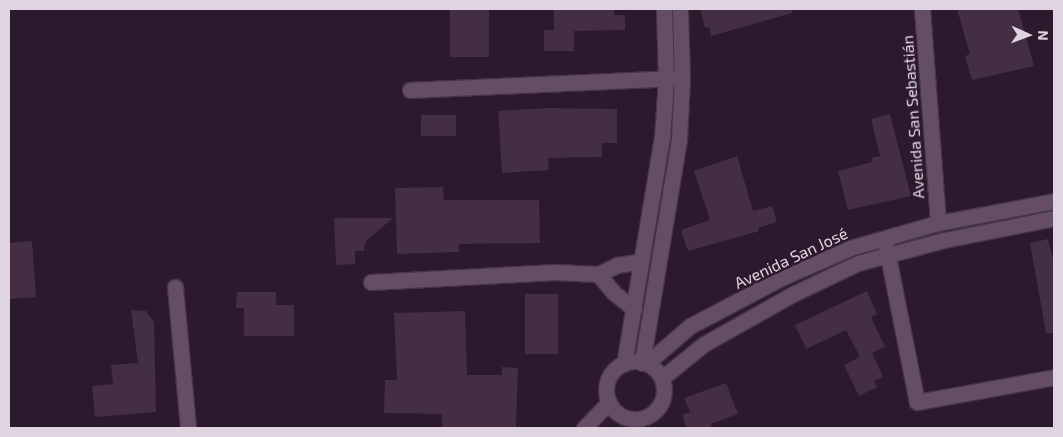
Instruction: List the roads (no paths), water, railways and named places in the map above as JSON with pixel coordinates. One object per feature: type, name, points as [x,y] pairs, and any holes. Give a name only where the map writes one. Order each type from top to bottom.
[{"type":"street","points":[[624,364],[662,138],[666,79],[664,9]]},
{"type":"street","points":[[644,363],[679,140],[682,78],[680,9]]},
{"type":"street","name":"Avenida San Sebastián","points":[[922,9],[938,223]]},
{"type":"street","points":[[410,90],[682,78]]},
{"type":"street","name":"Avenida San José","points":[[644,363],[699,322],[783,277],[850,248],[938,223],[1054,201]]},
{"type":"street","name":"Avenida San José","points":[[662,378],[704,344],[793,294],[858,263],[944,240],[1054,218]]},
{"type":"street","points":[[884,238],[917,402],[1054,377]]},
{"type":"street","points":[[370,282],[555,272],[598,274],[617,265],[642,260]]},
{"type":"street","points":[[598,274],[613,292],[634,308]]},
{"type":"street","points":[[175,287],[188,428]]},
{"type":"street","points":[[644,363],[662,378],[664,396],[655,411],[647,416],[624,423],[621,415],[609,402],[607,393],[610,376],[624,364],[644,363]]},
{"type":"street","points":[[584,428],[609,402]]}]
